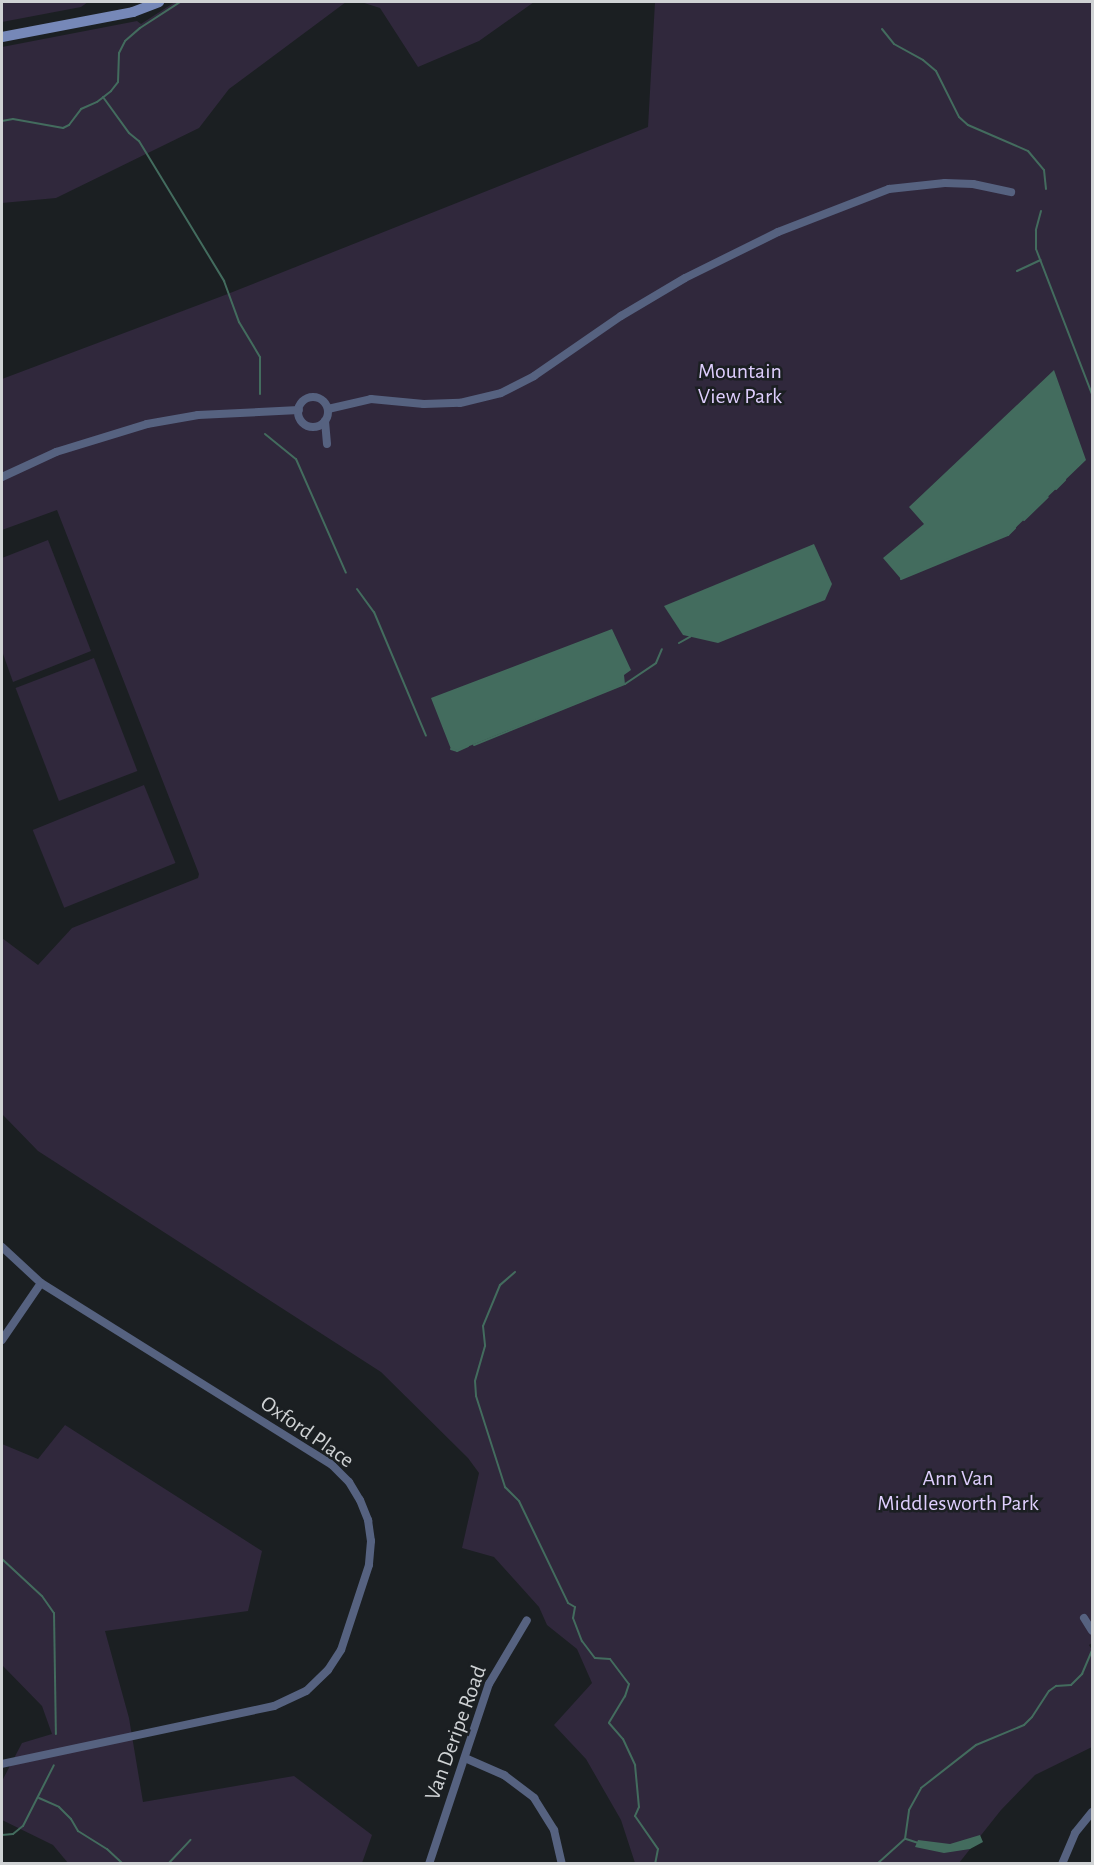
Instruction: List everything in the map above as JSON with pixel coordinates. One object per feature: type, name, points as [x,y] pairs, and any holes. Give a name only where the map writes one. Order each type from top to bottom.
[{"type":"street","points":[[2,36],[133,12],[159,2]]},
{"type":"street","points":[[328,409],[371,399],[443,405],[482,399],[501,393],[534,376],[621,316],[684,278],[778,232],[881,192],[945,183],[973,184],[1011,192]]},
{"type":"street","points":[[313,397],[321,399],[328,409],[325,421],[327,444],[314,427],[303,422],[299,410],[304,400],[313,397]]},
{"type":"street","points":[[2,477],[56,452],[147,424],[198,415],[299,410]]},
{"type":"street","points":[[314,427],[325,421]]},
{"type":"street","name":"Oxford Place","points":[[2,1247],[41,1283],[332,1466],[349,1482],[360,1500],[370,1530],[371,1552],[365,1578],[336,1659],[318,1681],[294,1698],[274,1706],[2,1764]]},
{"type":"street","points":[[2,1340],[41,1283]]},
{"type":"street","points":[[1084,1618],[1091,1629]]},
{"type":"street","name":"Van Deripe Road","points":[[429,1863],[489,1684],[527,1620]]},
{"type":"street","points":[[465,1758],[510,1778],[534,1798],[551,1824],[562,1863]]},
{"type":"street","points":[[1062,1863],[1075,1833],[1092,1812]]},
{"type":"green space","points":[[2,2],[88,2],[81,7],[2,22]]},
{"type":"green space","points":[[175,2],[346,2],[229,89],[199,128],[56,198],[2,203],[2,47],[137,21],[141,24]]},
{"type":"green space","points":[[361,2],[534,2],[479,41],[418,67],[380,8]]},
{"type":"green space","points":[[655,2],[1092,2],[1092,1643],[1089,1645],[1092,1650],[1092,1747],[1035,1775],[1001,1810],[959,1863],[635,1863],[621,1820],[586,1759],[554,1725],[592,1683],[577,1649],[547,1625],[539,1607],[494,1557],[462,1548],[479,1473],[468,1458],[381,1372],[38,1151],[2,1114],[2,938],[38,965],[72,928],[198,878],[199,874],[57,510],[2,530],[2,379],[225,295],[648,127]]},
{"type":"green space","points":[[48,540],[91,651],[13,682],[2,651],[2,558]]},
{"type":"green space","points":[[94,658],[137,771],[59,801],[16,688]]},
{"type":"green space","points":[[144,785],[175,863],[64,908],[33,830]]},
{"type":"green space","points":[[65,1425],[262,1551],[248,1611],[105,1631],[129,1718],[143,1802],[294,1776],[372,1835],[362,1863],[68,1863],[53,1845],[2,1820],[2,1781],[22,1743],[52,1734],[42,1706],[2,1665],[2,1444],[38,1459]]},
{"type":"shaded area","points":[[1054,370],[1086,460],[1008,535],[901,579],[883,558],[924,524],[909,507]]},
{"type":"shaded area","points":[[814,544],[832,584],[825,600],[718,643],[683,635],[664,606]]},
{"type":"shaded area","points":[[612,629],[631,670],[624,675],[625,684],[457,751],[451,749],[431,698]]},
{"type":"shaded area","points":[[980,1835],[983,1842],[970,1849],[944,1853],[915,1847],[918,1840],[950,1844]]},
{"type":"waterway","points":[[2,121],[13,119],[63,128],[69,125],[81,109],[97,102],[118,82],[119,53],[125,41],[140,28],[180,2]]},
{"type":"waterway","points":[[882,29],[894,44],[923,60],[936,71],[959,117],[968,125],[1028,151],[1044,170],[1046,189]]},
{"type":"waterway","points":[[103,97],[129,133],[139,141],[224,281],[239,322],[260,357],[260,394]]},
{"type":"waterway","points":[[1041,211],[1036,230],[1036,249],[1092,394]]},
{"type":"waterway","points":[[1017,271],[1041,260]]},
{"type":"waterway","points":[[265,434],[296,459],[346,573]]},
{"type":"waterway","points":[[1056,489],[1065,480]]},
{"type":"waterway","points":[[1024,520],[1048,497]]},
{"type":"waterway","points":[[901,579],[1008,535],[1015,528]]},
{"type":"waterway","points":[[357,589],[374,612],[426,736]]},
{"type":"waterway","points":[[679,643],[690,637]]},
{"type":"waterway","points":[[474,745],[625,684],[656,663],[662,649]]},
{"type":"waterway","points":[[451,749],[457,751],[468,746]]},
{"type":"waterway","points":[[515,1272],[500,1285],[483,1326],[485,1346],[475,1381],[476,1396],[505,1487],[519,1501],[568,1603],[575,1607],[573,1618],[582,1641],[595,1658],[610,1659],[629,1684],[625,1696],[609,1723],[623,1739],[635,1765],[639,1807],[635,1816],[658,1849],[655,1864]]},
{"type":"waterway","points":[[2,1559],[42,1596],[54,1613],[56,1734]]},
{"type":"waterway","points":[[877,1864],[905,1839],[909,1810],[921,1788],[976,1745],[1024,1725],[1049,1691],[1056,1686],[1071,1685],[1082,1674],[1092,1651]]},
{"type":"waterway","points":[[2,1835],[13,1834],[23,1826],[54,1765]]},
{"type":"waterway","points":[[39,1798],[59,1807],[71,1819],[78,1831],[107,1849],[123,1864]]},
{"type":"waterway","points":[[906,1839],[918,1843]]},
{"type":"waterway","points":[[168,1864],[190,1840]]},
{"type":"park label","name":"Mountain View Park","points":[[740,384]]},
{"type":"park label","name":"Ann Van Middlesworth Park","points":[[958,1490]]}]
